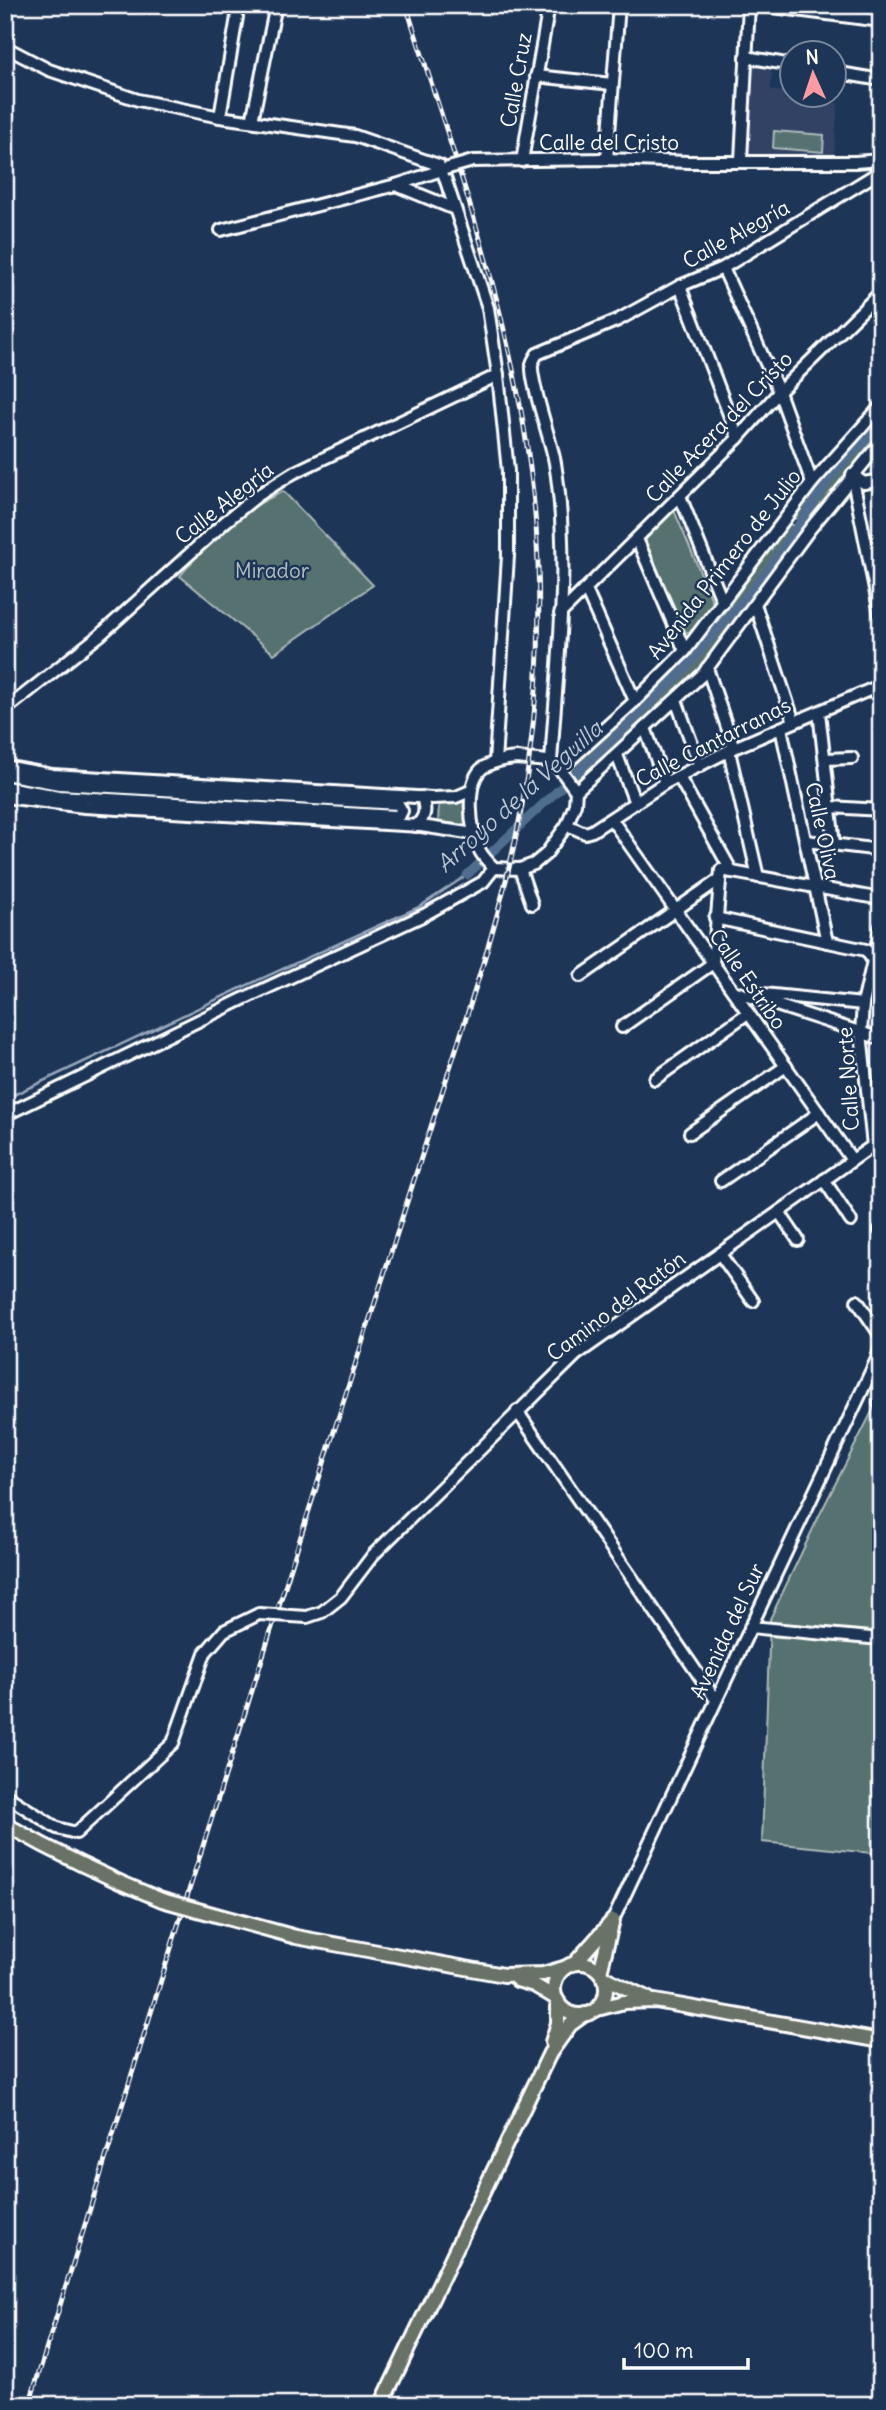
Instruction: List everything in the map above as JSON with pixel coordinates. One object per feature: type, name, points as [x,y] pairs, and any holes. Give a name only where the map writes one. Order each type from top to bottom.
[{"type":"main road","points":[[5,1824],[90,1870],[162,1900],[296,1937],[504,1975],[534,1984],[557,1999],[569,2012],[591,2011],[624,2002],[655,2001],[881,2041]]},
{"type":"main road","name":"Avenida del Sur","points":[[570,1966],[612,1920]]},
{"type":"main road","name":"Avenida del Sur","points":[[602,1974],[612,1920]]},
{"type":"main road","points":[[504,1975],[543,1975],[570,1966],[588,1964],[655,2001]]},
{"type":"main road","points":[[550,2053],[558,2023],[555,1982],[570,1966]]},
{"type":"main road","points":[[380,2405],[550,2053],[570,2025],[591,2011],[606,1994],[602,1974]]},
{"type":"street","points":[[220,117],[237,17],[235,5]]},
{"type":"street","points":[[252,121],[276,5]]},
{"type":"street","name":"Calle Cruz","points":[[522,161],[549,5]]},
{"type":"street","points":[[607,159],[619,5]]},
{"type":"street","points":[[741,160],[749,5]]},
{"type":"street","points":[[758,5],[881,21]]},
{"type":"street","points":[[5,47],[49,70],[138,100],[220,117],[355,136],[443,169],[488,308],[508,471],[508,544],[495,762]]},
{"type":"street","points":[[746,57],[778,63]]},
{"type":"street","points":[[848,74],[881,80]]},
{"type":"street","points":[[536,76],[612,84]]},
{"type":"street","name":"Calle del Cristo","points":[[221,230],[473,161],[881,160]]},
{"type":"street","points":[[855,162],[859,165],[862,177],[859,183]]},
{"type":"street","name":"Calle Alegría","points":[[561,614],[564,580],[560,490],[552,443],[533,376],[532,362],[537,354],[618,320],[680,286],[723,268],[881,171]]},
{"type":"street","points":[[396,184],[455,209]]},
{"type":"street","points":[[723,268],[779,392],[812,483]]},
{"type":"street","points":[[680,286],[738,438]]},
{"type":"street","name":"Calle Acera del Cristo","points":[[561,614],[881,292]]},
{"type":"street","name":"Calle Alegría","points":[[5,709],[100,635],[257,496],[293,473],[498,375]]},
{"type":"street","name":"Avenida Primero de Julio","points":[[556,766],[635,701],[685,651],[812,483],[881,407]]},
{"type":"street","points":[[576,791],[676,700],[707,668],[808,530],[881,442]]},
{"type":"street","points":[[852,475],[864,483],[881,480]]},
{"type":"street","points":[[852,475],[881,619]]},
{"type":"street","points":[[680,496],[723,603]]},
{"type":"street","points":[[637,539],[685,651]]},
{"type":"street","points":[[586,590],[635,701]]},
{"type":"street","points":[[755,604],[794,722]]},
{"type":"street","points":[[556,766],[561,614]]},
{"type":"street","points":[[707,668],[732,749],[758,877]]},
{"type":"street","name":"Calle Cantarranas","points":[[567,825],[585,833],[612,820],[665,783],[732,749],[881,685]]},
{"type":"street","points":[[676,700],[700,766]]},
{"type":"street","points":[[819,712],[834,844]]},
{"type":"street","points":[[645,728],[665,783]]},
{"type":"street","name":"Calle Oliva","points":[[781,728],[827,942]]},
{"type":"street","points":[[498,732],[506,750],[516,758]]},
{"type":"street","points":[[617,755],[635,803]]},
{"type":"street","points":[[516,758],[548,761],[556,766],[576,791],[575,804],[567,825],[546,854],[534,864],[520,869],[494,868],[480,852],[474,834],[470,791],[477,774],[495,762],[516,758]]},
{"type":"street","points":[[825,759],[852,758]]},
{"type":"street","points":[[5,766],[53,775],[422,797],[456,797],[470,791]]},
{"type":"street","points":[[5,774],[59,784],[398,804],[402,811],[396,816],[382,816],[59,796],[5,787]]},
{"type":"street","points":[[679,777],[732,872]]},
{"type":"street","points":[[5,797],[84,807],[416,826],[474,834]]},
{"type":"street","points":[[416,826],[424,819],[426,810],[422,797]]},
{"type":"street","points":[[830,807],[881,810]]},
{"type":"street","name":"Calle Estribo","points":[[612,820],[852,1160]]},
{"type":"street","points":[[806,841],[881,850]]},
{"type":"street","points":[[5,1115],[241,1000],[424,915],[483,883],[494,868]]},
{"type":"street","points":[[520,869],[532,904]]},
{"type":"street","points":[[622,1027],[713,963],[721,870],[881,899]]},
{"type":"street","points":[[581,976],[720,879]]},
{"type":"street","points":[[715,918],[866,950],[876,960]]},
{"type":"street","name":"Calle Norte","points":[[878,1143],[861,1033],[863,1004],[876,960],[881,926]]},
{"type":"street","points":[[733,991],[863,1004]]},
{"type":"street","points":[[733,991],[881,1039]]},
{"type":"street","points":[[655,1079],[748,1013]]},
{"type":"street","points":[[690,1133],[786,1066]]},
{"type":"street","points":[[721,1181],[819,1113]]},
{"type":"street","name":"Camino del Ratón","points":[[5,1795],[57,1828],[76,1833],[173,1743],[205,1653],[224,1632],[259,1614],[307,1617],[322,1612],[341,1597],[373,1555],[576,1355],[878,1143]]},
{"type":"street","points":[[824,1180],[851,1221]]},
{"type":"street","points":[[779,1212],[798,1240]]},
{"type":"street","points":[[720,1254],[753,1301]]},
{"type":"street","points":[[857,1301],[881,1336]]},
{"type":"street","name":"Avenida del Sur","points":[[612,1920],[879,1357],[881,1344]]},
{"type":"street","points":[[517,1411],[716,1700]]},
{"type":"street","points":[[750,1627],[881,1639]]},
{"type":"shaded area","points":[[755,65],[772,68],[771,90],[778,91],[778,108],[838,108],[834,154],[746,154],[750,69]]},
{"type":"green space","points":[[774,131],[824,135],[823,152],[773,148]]},
{"type":"green space","points":[[881,407],[881,436],[843,478],[808,525],[791,516]]},
{"type":"green space","name":"Mirador","points":[[283,491],[373,585],[274,654],[180,576],[225,522]]},
{"type":"green space","points":[[674,510],[714,605],[695,629],[686,633],[643,537],[664,515]]},
{"type":"green space","points":[[785,521],[806,533],[697,672],[579,783],[567,768],[653,689],[714,626]]},
{"type":"green space","points":[[464,798],[467,825],[438,822],[439,803],[451,803]]},
{"type":"green space","points":[[881,1394],[881,1854],[762,1842],[770,1619]]},
{"type":"waterway","name":"Arroyo de la Veguilla","points":[[467,875],[682,672],[764,575],[837,469],[881,425]]},
{"type":"waterway","name":"Arroyo de la Veguilla","points":[[5,1099],[419,907],[467,875]]},
{"type":"railway","points":[[29,2405],[258,1670],[478,980],[504,889],[523,797],[535,705],[539,611],[533,492],[523,421],[492,280],[406,5]]}]
